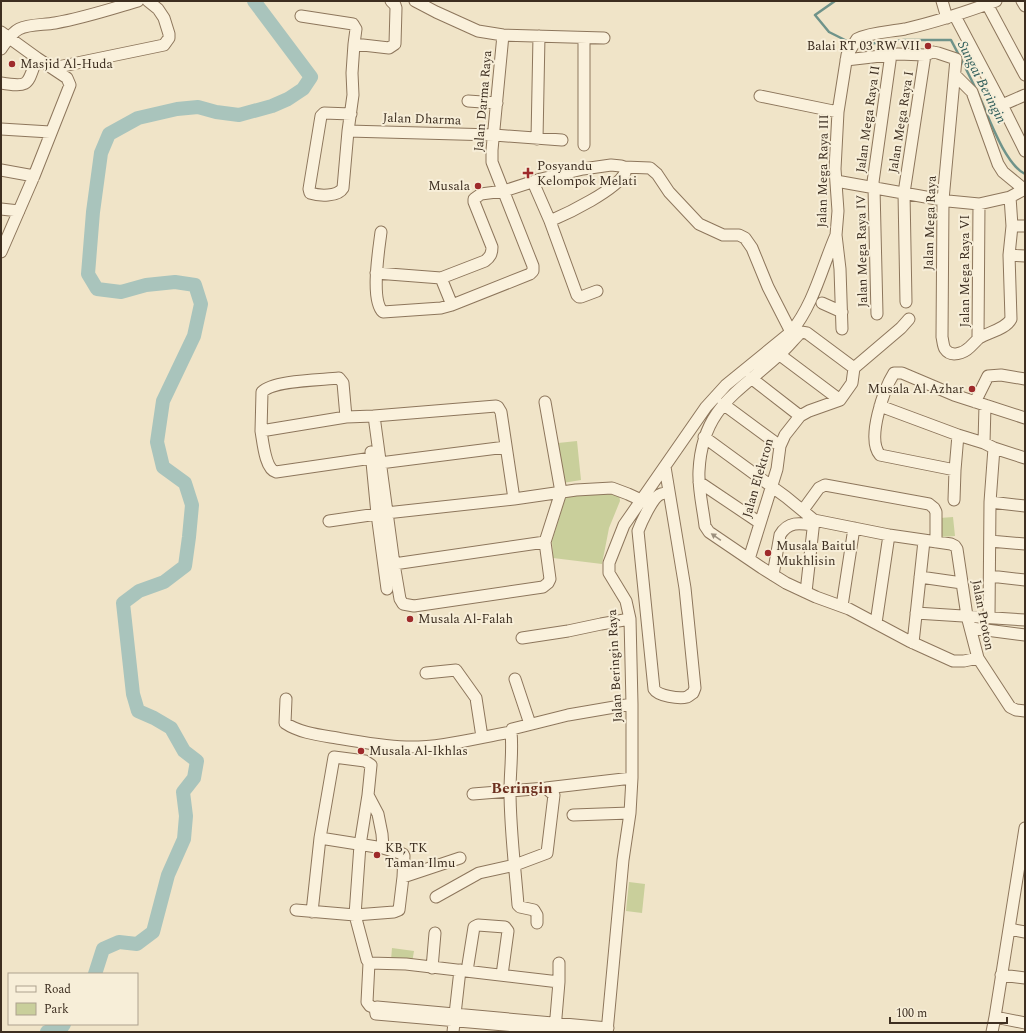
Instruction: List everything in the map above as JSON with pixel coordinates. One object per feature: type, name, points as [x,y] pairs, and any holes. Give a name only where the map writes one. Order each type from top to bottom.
[{"type":"street","points":[[5,35],[24,27],[56,23],[138,1]]},
{"type":"street","points":[[53,68],[164,45],[169,38],[169,34],[164,18],[148,1]]},
{"type":"street","points":[[354,44],[390,48],[395,44],[396,8],[391,1]]},
{"type":"street","points":[[415,1],[471,29],[503,36],[604,38]]},
{"type":"street","points":[[942,1],[1002,105],[1025,151]]},
{"type":"street","points":[[1022,1],[1025,6]]},
{"type":"street","points":[[951,17],[991,3],[1025,75]]},
{"type":"street","points":[[301,16],[353,24],[356,29],[352,73],[353,95],[351,114],[348,131],[343,188],[336,194],[315,195],[310,193],[309,189],[321,116],[324,113],[351,114]]},
{"type":"street","name":"Jalan Mega Raya III","points":[[836,235],[838,211],[835,169],[838,112],[848,55],[857,39],[870,34],[904,29],[951,17]]},
{"type":"street","points":[[1,49],[5,35]]},
{"type":"street","points":[[1,252],[34,176],[50,132],[70,85],[67,78],[5,35]]},
{"type":"street","name":"Jalan Darma Raya","points":[[452,305],[530,274],[533,270],[533,266],[492,162],[503,36]]},
{"type":"street","points":[[537,139],[539,36]]},
{"type":"street","points":[[584,38],[584,145]]},
{"type":"street","name":"Jalan Mega Raya","points":[[925,55],[938,52],[956,59],[943,200],[941,323],[943,345],[946,351],[960,354],[970,348],[978,339]]},
{"type":"street","name":"Jalan Mega Raya II","points":[[874,188],[873,182],[891,54]]},
{"type":"street","points":[[848,55],[925,55]]},
{"type":"street","name":"Jalan Mega Raya I","points":[[906,302],[904,193],[925,55]]},
{"type":"street","points":[[1,83],[20,86],[29,81],[37,58]]},
{"type":"street","points":[[836,181],[943,200],[979,204],[1010,197],[1025,190],[1003,172],[998,164],[972,92],[955,75]]},
{"type":"street","points":[[1002,105],[1025,95]]},
{"type":"street","points":[[760,96],[838,112]]},
{"type":"street","points":[[468,101],[497,103]]},
{"type":"street","points":[[1,129],[50,132]]},
{"type":"street","name":"Jalan Dharma","points":[[348,131],[494,135],[562,140]]},
{"type":"street","points":[[376,273],[441,278],[485,261],[490,257],[492,247],[474,202],[474,199],[481,194],[504,191],[583,169],[611,165],[650,168],[657,174],[669,192],[699,224],[723,235],[739,235],[745,238],[752,248],[768,286],[791,332]]},
{"type":"street","points":[[550,221],[567,214],[617,183],[625,173],[624,167]]},
{"type":"street","points":[[1,170],[34,176]]},
{"type":"street","points":[[533,182],[550,221],[577,295],[582,297],[597,291]]},
{"type":"street","name":"Jalan Mega Raya IV","points":[[874,188],[877,314]]},
{"type":"street","points":[[978,339],[1007,325],[1011,319],[1009,255],[1012,226],[1010,197]]},
{"type":"street","name":"Jalan Mega Raya VI","points":[[978,339],[979,204]]},
{"type":"street","points":[[1,209],[19,211]]},
{"type":"street","points":[[1012,226],[1025,226]]},
{"type":"street","points":[[381,232],[376,273],[379,306],[383,312],[441,308],[452,305],[441,278]]},
{"type":"street","points":[[836,235],[840,269],[842,329]]},
{"type":"street","name":"Jalan Beringin Raya","points":[[607,1030],[623,860],[630,814],[632,778],[630,619],[626,601],[608,570],[611,556],[620,533],[641,500],[706,407],[750,365],[791,332],[796,326],[811,298],[836,235]]},
{"type":"street","points":[[1009,255],[1025,256]]},
{"type":"street","points":[[822,303],[842,312]]},
{"type":"street","points":[[780,355],[840,400],[852,383],[854,368],[901,328],[908,319]]},
{"type":"street","points":[[760,523],[699,482],[699,471],[704,437],[713,419],[723,404],[751,378],[780,355],[801,332],[807,333],[854,368]]},
{"type":"street","points":[[956,470],[880,455],[878,452],[875,434],[880,406],[886,387],[894,373],[902,373],[947,392],[1025,418]]},
{"type":"street","points":[[989,616],[989,445],[980,403],[988,376],[1001,374],[1025,379]]},
{"type":"street","points":[[346,417],[343,383],[339,378],[282,384],[266,388],[262,392],[261,431],[265,456],[270,468],[276,472],[506,447]]},
{"type":"street","points":[[751,378],[800,416]]},
{"type":"street","name":"Jalan Elektron","points":[[749,559],[773,487],[780,446],[789,428],[800,416],[840,400]]},
{"type":"street","points":[[382,514],[394,564],[400,599],[403,604],[414,606],[543,587],[550,579],[545,542],[561,492],[545,402]]},
{"type":"street","points":[[723,404],[780,446]]},
{"type":"street","points":[[261,431],[346,417],[496,406],[501,412],[514,499]]},
{"type":"street","points":[[880,406],[1025,458]]},
{"type":"street","points":[[370,416],[377,460],[387,589]]},
{"type":"street","points":[[954,500],[958,435]]},
{"type":"street","points":[[704,437],[803,510],[814,522],[806,592]]},
{"type":"street","points":[[665,466],[685,588],[695,688],[693,693],[687,697],[661,695],[654,689],[638,531],[642,520],[657,496],[669,492]]},
{"type":"street","name":"Jalan Proton","points":[[699,482],[705,526],[710,532],[773,575],[806,592],[842,606],[953,661],[964,661],[978,658],[967,616],[957,549],[951,544],[814,522],[791,524],[782,530],[780,535],[773,575]]},
{"type":"street","points":[[803,510],[819,488],[825,484],[929,504],[934,508],[936,512],[920,577],[913,642]]},
{"type":"street","points":[[329,521],[514,499],[576,490],[612,488],[641,500]]},
{"type":"street","points":[[990,502],[1025,506]]},
{"type":"street","points":[[842,606],[854,528]]},
{"type":"street","points":[[876,623],[889,535]]},
{"type":"street","points":[[990,541],[1025,544]]},
{"type":"street","points":[[394,564],[545,542]]},
{"type":"street","points":[[990,576],[1025,580]]},
{"type":"street","points":[[920,577],[962,583]]},
{"type":"street","points":[[916,613],[989,616],[1025,620]]},
{"type":"street","points":[[522,638],[630,619]]},
{"type":"street","points":[[970,628],[1025,635]]},
{"type":"street","points":[[978,658],[1010,707],[1016,710],[1025,711]]},
{"type":"street","points":[[426,673],[456,670],[476,698],[482,737]]},
{"type":"street","points":[[515,678],[530,724]]},
{"type":"street","points":[[286,699],[284,723],[308,734],[365,744],[406,747],[432,746],[511,732],[512,729],[568,715],[632,704]]},
{"type":"street","points":[[511,732],[512,745],[510,790],[518,905],[520,907],[534,910],[537,915],[537,923]]},
{"type":"street","points":[[312,912],[320,838],[334,757],[365,761],[371,765],[360,845],[355,915],[367,960],[370,963],[367,1002],[370,1006],[375,1008],[377,1007],[455,1017],[607,1030]]},
{"type":"street","points":[[473,794],[546,788],[632,778]]},
{"type":"street","points":[[436,897],[479,873],[515,865],[548,852],[554,794],[546,788]]},
{"type":"street","points":[[368,795],[378,814],[383,848]]},
{"type":"street","points":[[573,815],[630,814]]},
{"type":"street","points":[[992,1032],[1009,929],[1021,884],[1025,828]]},
{"type":"street","points":[[296,910],[355,915],[394,912],[399,910],[403,877],[403,854],[383,848],[320,838]]},
{"type":"street","points":[[403,877],[460,858]]},
{"type":"street","points":[[453,1032],[474,927],[478,925],[505,927],[508,931],[502,975]]},
{"type":"street","points":[[1009,929],[1025,932]]},
{"type":"street","points":[[432,968],[435,933]]},
{"type":"street","points":[[370,963],[406,964],[559,982]]},
{"type":"street","points":[[555,1026],[559,964]]},
{"type":"street","points":[[1001,975],[1025,978]]},
{"type":"street","points":[[995,1017],[1025,1023]]},
{"type":"street","points":[[555,1026],[585,1032]]},
{"type":"green space","points":[[577,441],[581,480],[563,483],[558,443]]},
{"type":"green space","points":[[615,490],[619,494],[620,501],[609,528],[602,564],[553,558],[552,541],[567,493]]},
{"type":"green space","points":[[953,517],[955,536],[941,537],[940,518]]},
{"type":"green space","points":[[629,882],[645,884],[642,913],[626,911]]},
{"type":"green space","points":[[392,948],[414,951],[412,963],[391,960]]},
{"type":"waterway","points":[[95,973],[103,949],[119,942],[137,944],[153,932],[168,875],[184,839],[186,816],[183,792],[194,778],[197,761],[184,751],[171,728],[138,711],[133,694],[123,603],[139,591],[164,582],[185,566],[192,505],[185,483],[163,467],[157,442],[163,401],[194,336],[201,304],[195,285],[175,282],[146,285],[121,292],[97,289],[88,274],[93,212],[101,153],[109,134],[138,118],[177,109],[198,107],[216,112],[239,115],[272,106],[288,99],[303,89],[311,77],[254,1]]},
{"type":"waterway","name":"Sungai Beringin","points":[[835,1],[815,15],[829,32],[851,43]]},
{"type":"waterway","name":"Sungai Beringin","points":[[858,45],[904,40],[951,40],[973,83],[1004,151],[1018,169],[1025,174]]},
{"type":"waterway","points":[[47,1032],[62,1027],[63,1025]]},
{"type":"place","name":"Balai RT 03 RW VII","points":[[928,46]]},
{"type":"place","name":"Masjid Al-Huda","points":[[12,64]]},
{"type":"place","name":"Posyandu Kelompok Melati","points":[[528,173]]},
{"type":"place","name":"Musala","points":[[478,186]]},
{"type":"place","name":"Musala Al Azhar","points":[[972,389]]},
{"type":"place","name":"Musala Baitul Mukhlisin","points":[[768,553]]},
{"type":"place","name":"Musala Al-Falah","points":[[410,619]]},
{"type":"place","name":"Musala Al-Ikhlas","points":[[361,751]]},
{"type":"place","name":"KB, TK Taman Ilmu","points":[[377,855]]},
{"type":"district","name":"Beringin","points":[[522,788]]}]
